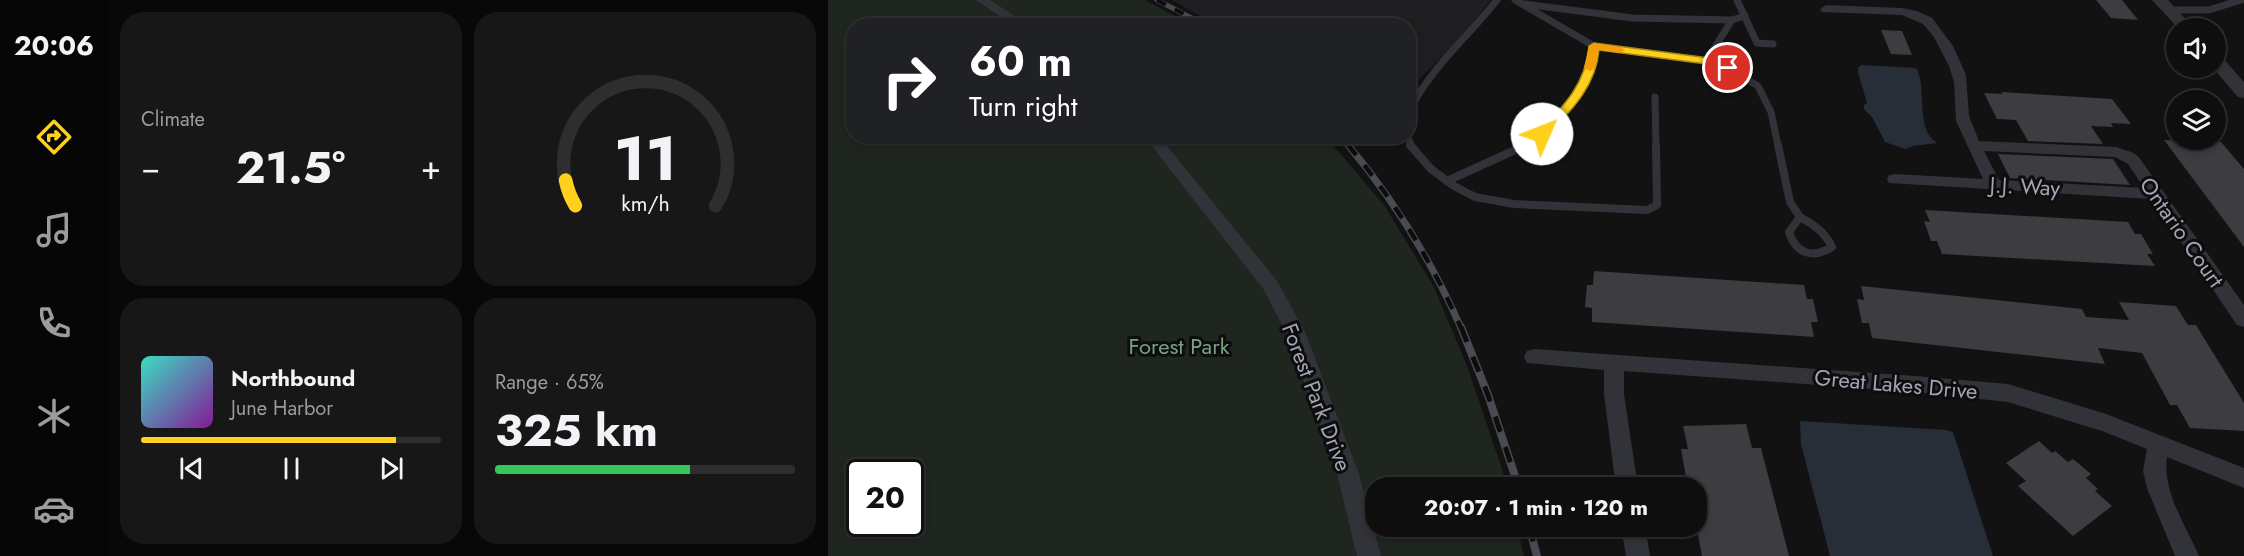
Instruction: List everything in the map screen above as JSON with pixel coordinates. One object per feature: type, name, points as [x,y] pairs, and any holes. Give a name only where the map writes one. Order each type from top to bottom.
[{"type":"street","points":[[982,0],[1011,18]]},
{"type":"street","points":[[2164,5],[2176,18]]},
{"type":"street","points":[[1826,9],[1911,13],[1929,20],[1941,38],[1958,74],[1961,83],[1961,113],[1964,127],[1994,185]]},
{"type":"street","points":[[2226,72],[2244,93]]},
{"type":"street","name":"Forest Park Drive","points":[[1157,144],[1271,286],[1299,337],[1348,474],[1369,556]]},
{"type":"street","name":"J.J. Way","points":[[1975,146],[2116,152],[2126,155]]},
{"type":"street","name":"Ontario Court","points":[[2126,155],[2133,160],[2242,314]]},
{"type":"street","name":"J.J. Way","points":[[1894,179],[2156,194]]},
{"type":"street","name":"Great Lakes Drive","points":[[1534,357],[1904,383],[2008,393],[2106,423],[2244,478]]},
{"type":"street","points":[[1614,363],[1614,394],[1625,477]]},
{"type":"street","points":[[2159,444],[2154,471],[2158,488],[2187,556]]},
{"type":"street","points":[[1635,537],[1638,556]]},
{"type":"lane","points":[[1416,98],[1424,81],[1479,24],[1497,0]]},
{"type":"lane","points":[[1737,0],[1757,43],[1773,44]]},
{"type":"lane","points":[[2164,5],[2208,10],[2241,0]]},
{"type":"lane","points":[[1518,2],[1633,18],[1732,20],[1744,16]]},
{"type":"lane","points":[[1518,2],[1594,46],[1717,62],[1758,86],[1771,112],[1791,202],[1800,217],[1814,225],[1827,237],[1832,247],[1824,254],[1808,254],[1796,249],[1792,243],[1789,232],[1800,217]]},
{"type":"lane","points":[[1706,61],[1732,20]]},
{"type":"lane","points":[[1448,181],[1521,148],[1542,134],[1565,111],[1583,88],[1593,58],[1594,46]]},
{"type":"lane","points":[[1410,144],[1431,169],[1475,197],[1514,204],[1654,208],[1657,205],[1655,97]]},
{"type":"shaded area","points":[[1172,0],[1491,0],[1457,42],[1416,82],[1416,18],[1204,18]]},
{"type":"shaded area","points":[[1861,65],[1916,68],[1921,86],[1923,118],[1930,137],[1937,143],[1905,149],[1885,142],[1872,117],[1864,109],[1867,103],[1858,72]]},
{"type":"shaded area","points":[[1800,421],[1953,432],[1993,556],[1830,556],[1801,444]]},
{"type":"green space","name":"Forest Park","points":[[828,0],[1145,0],[1179,18],[846,18],[846,144],[1332,144],[1384,205],[1434,287],[1467,366],[1505,477],[1365,477],[1365,537],[1519,537],[1524,556],[828,556]]},
{"type":"building","points":[[2096,0],[2122,0],[2138,20],[2111,18]]},
{"type":"building","points":[[1881,30],[1902,31],[1912,55],[1891,54]]},
{"type":"building","points":[[2001,92],[2112,99],[2131,124],[2111,123],[2113,127],[2091,126],[2103,144],[2028,141],[2016,120],[1997,119],[1984,93],[2003,94]]},
{"type":"building","points":[[2226,148],[2244,169],[2244,247],[2171,150],[2226,150]]},
{"type":"building","points":[[1998,154],[2113,159],[2130,185],[2010,178]]},
{"type":"building","points":[[1925,210],[2128,222],[2135,234],[2141,234],[2153,254],[2147,254],[2155,266],[1942,254],[1937,241],[1931,241],[1924,221],[1930,222]]},
{"type":"building","points":[[1594,271],[1804,285],[1807,299],[1813,299],[1818,322],[1811,322],[1814,337],[1592,322],[1592,308],[1585,307],[1587,285],[1593,285]]},
{"type":"building","points":[[1861,286],[2082,309],[2086,317],[2129,320],[2119,302],[2176,306],[2188,325],[2196,325],[2244,403],[2244,431],[2190,428],[2177,405],[2170,405],[2142,353],[2098,348],[2105,364],[1872,338],[1869,323],[1862,323],[1857,299],[1864,300]]},
{"type":"building","points":[[1746,424],[1752,448],[1761,448],[1789,556],[1702,556],[1698,537],[1707,537],[1707,477],[1686,477],[1681,449],[1688,449],[1683,426]]},
{"type":"building","points":[[2039,441],[2052,453],[2055,451],[2068,462],[2073,459],[2091,474],[2086,478],[2098,489],[2095,491],[2112,506],[2073,536],[2018,486],[2026,481],[2006,463]]},
{"type":"railway","points":[[1157,0],[1192,18]]},
{"type":"railway","points":[[1348,145],[1397,210],[1438,279],[1461,328]]},
{"type":"railway","points":[[1461,327],[1488,395],[1515,477]]},
{"type":"railway","points":[[1532,537],[1537,556]]},
{"type":"slow traffic","points":[[1590,68],[1594,46],[1620,50]]},
{"type":"route","points":[[1542,134],[1565,111],[1583,88],[1593,58],[1594,46],[1717,62],[1728,68]]}]
